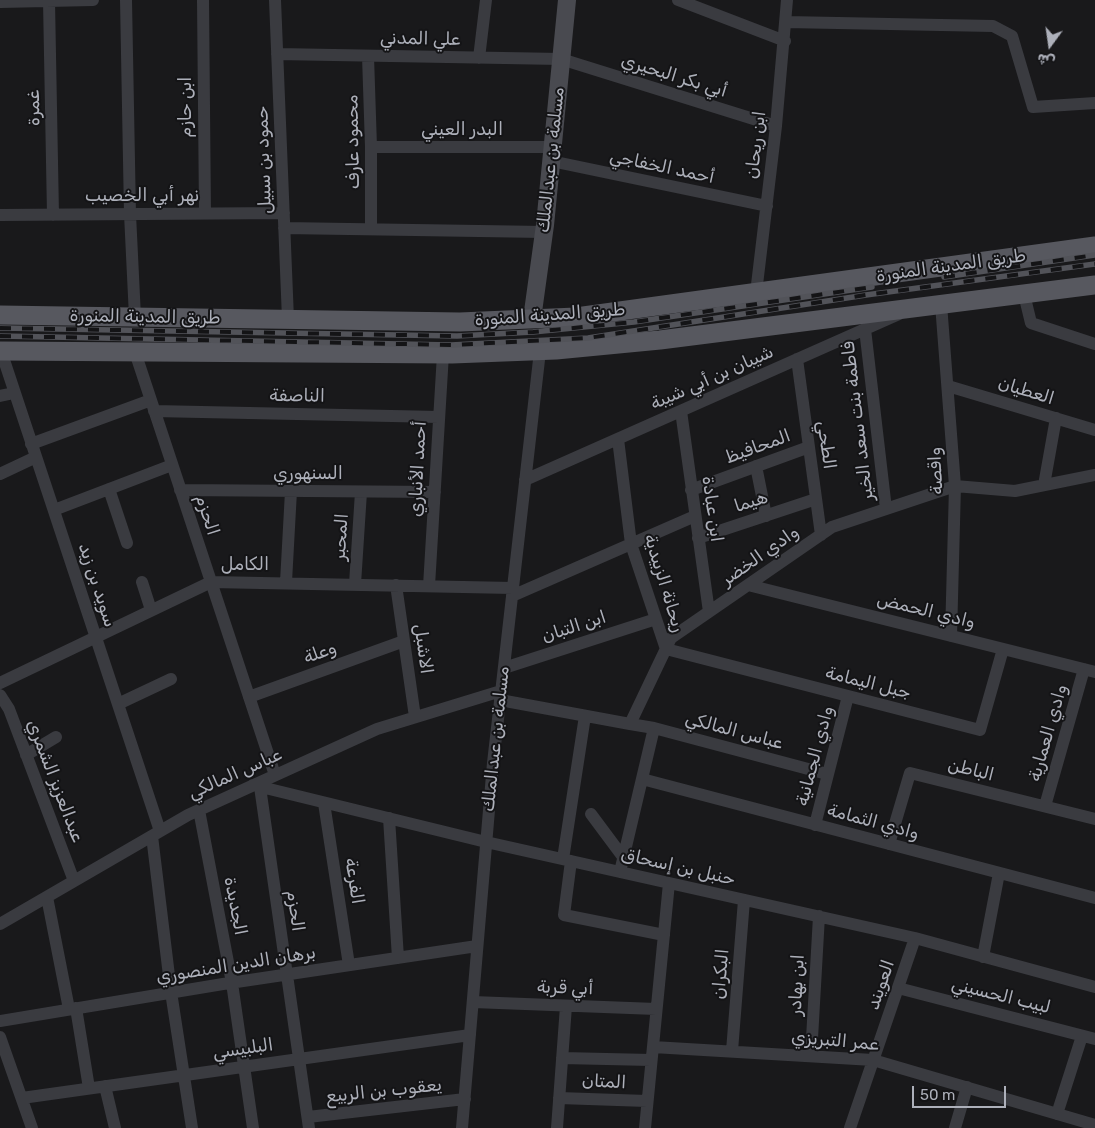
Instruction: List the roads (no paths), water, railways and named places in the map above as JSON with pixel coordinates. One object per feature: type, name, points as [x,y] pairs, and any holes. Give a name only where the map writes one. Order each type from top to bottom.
[{"type":"main road","name":"مسلمة بن عبدالملك","points":[[532,319],[544,232],[567,0]]},
{"type":"main road","name":"طريق المدينة المنورة","points":[[0,315],[460,322],[576,317],[1095,246]]},
{"type":"main road","name":"طريق المدينة المنورة","points":[[0,351],[442,354],[540,351],[660,340],[1095,285]]},
{"type":"street","points":[[0,2],[93,0]]},
{"type":"street","points":[[126,0],[134,317]]},
{"type":"street","name":"ابن حازم","points":[[203,0],[205,213]]},
{"type":"street","name":"حمود بن سبيل","points":[[275,0],[288,319]]},
{"type":"street","points":[[479,58],[486,0]]},
{"type":"street","name":"ابن ريحان","points":[[756,293],[785,41],[787,0]]},
{"type":"street","name":"غمرة","points":[[49,1],[53,214]]},
{"type":"street","points":[[682,1],[785,41]]},
{"type":"street","points":[[786,22],[973,24],[993,26],[1012,36],[1033,107],[1095,103]]},
{"type":"street","name":"علي المدني","points":[[277,54],[561,59]]},
{"type":"street","name":"محمود عارف","points":[[368,56],[371,228]]},
{"type":"street","name":"أبي بكر البحيري","points":[[561,59],[776,126]]},
{"type":"street","name":"البدر العيني","points":[[371,147],[552,154]]},
{"type":"street","name":"أحمد الخفاجي","points":[[552,154],[766,206]]},
{"type":"street","name":"نهر أبي الخصيب","points":[[0,215],[284,212]]},
{"type":"street","points":[[284,228],[544,232]]},
{"type":"street","points":[[1024,294],[1032,324],[1095,344]]},
{"type":"street","name":"واقصة","points":[[941,304],[955,486],[952,636]]},
{"type":"street","name":"شيبان بن أبي شيبة","points":[[525,480],[913,308]]},
{"type":"street","name":"فاطمة بنت سعد الخير","points":[[865,329],[886,509]]},
{"type":"street","name":"سويد بن زيد","points":[[0,351],[118,704],[156,833],[171,992],[192,1128]]},
{"type":"street","name":"مسلمة بن عبدالملك","points":[[462,1128],[486,842],[540,351]]},
{"type":"street","name":"الحزم","points":[[134,352],[275,775]]},
{"type":"street","name":"أحمد الأنباري","points":[[430,586],[442,354]]},
{"type":"street","name":"الطحي","points":[[797,359],[821,535]]},
{"type":"street","name":"العطيان","points":[[948,386],[1095,430]]},
{"type":"street","points":[[0,396],[14,393]]},
{"type":"street","name":"الناصفة","points":[[32,444],[152,406],[439,417]]},
{"type":"street","name":"ابن عبادة","points":[[681,411],[709,612]]},
{"type":"street","points":[[1044,485],[1056,418]]},
{"type":"street","name":"ريحانة الزبيدية","points":[[618,439],[631,544],[666,649]]},
{"type":"street","name":"المحافيظ","points":[[691,490],[809,447]]},
{"type":"street","points":[[0,474],[36,457]]},
{"type":"street","points":[[54,510],[172,465]]},
{"type":"street","points":[[756,466],[766,516]]},
{"type":"street","name":"وادي الخضر","points":[[630,724],[671,638],[832,527],[955,486],[1015,491],[1095,475]]},
{"type":"street","points":[[109,489],[127,543]]},
{"type":"street","name":"السنهوري","points":[[180,490],[435,492]]},
{"type":"street","points":[[286,582],[291,491]]},
{"type":"street","name":"المحبر","points":[[355,584],[361,492]]},
{"type":"street","name":"هيما","points":[[698,538],[816,499]]},
{"type":"street","name":"الكامل","points":[[0,682],[211,582],[430,586],[512,592],[695,516]]},
{"type":"street","points":[[142,582],[152,610]]},
{"type":"street","name":"الاشبل","points":[[396,585],[415,717]]},
{"type":"street","name":"وادي الحمض","points":[[748,585],[1089,670]]},
{"type":"street","name":"ابن التبان","points":[[504,668],[656,619]]},
{"type":"street","name":"وعلة","points":[[249,697],[404,640]]},
{"type":"street","name":"جبل اليمامة","points":[[666,649],[980,730],[1003,649]]},
{"type":"street","name":"وادي العمارية","points":[[1045,806],[1089,670]]},
{"type":"street","points":[[118,704],[171,678]]},
{"type":"street","name":"عبدالعزيز الشمري","points":[[0,695],[9,709],[74,881]]},
{"type":"street","points":[[501,695],[585,716],[630,724]]},
{"type":"street","name":"عباس المالكي","points":[[0,924],[156,833],[199,810],[256,786],[275,775],[377,729],[415,717],[501,695]]},
{"type":"street","name":"وادي الجمانية","points":[[815,825],[848,696]]},
{"type":"street","points":[[585,716],[567,860],[564,916],[664,934]]},
{"type":"street","name":"عباس المالكي","points":[[630,724],[654,728],[828,774]]},
{"type":"street","points":[[620,872],[654,728]]},
{"type":"street","points":[[26,755],[56,737]]},
{"type":"street","name":"الباطن","points":[[889,844],[910,772],[1095,819]]},
{"type":"street","name":"وادي الثمامة","points":[[642,779],[1095,898]]},
{"type":"street","name":"الحزم","points":[[256,786],[300,1059],[308,1123]]},
{"type":"street","name":"حنبل بن إسحاق","points":[[256,786],[486,842],[915,938],[1095,987]]},
{"type":"street","name":"الفرعة","points":[[324,803],[349,965]]},
{"type":"street","name":"الجديدة","points":[[199,810],[232,983],[253,1128]]},
{"type":"street","points":[[591,814],[623,857]]},
{"type":"street","points":[[389,818],[398,958]]},
{"type":"street","points":[[983,957],[999,873]]},
{"type":"street","points":[[645,1128],[669,883]]},
{"type":"street","points":[[47,897],[89,1088]]},
{"type":"street","name":"البكران","points":[[732,1051],[744,900]]},
{"type":"street","name":"ابن بهادر","points":[[811,1056],[819,916]]},
{"type":"street","name":"العويند","points":[[850,1128],[915,938]]},
{"type":"street","name":"برهان الدين المنصوري","points":[[0,1020],[477,946]]},
{"type":"street","name":"لبيب الحسيني","points":[[898,988],[1095,1039]]},
{"type":"street","name":"أبي قربة","points":[[473,1002],[656,1009]]},
{"type":"street","points":[[556,1128],[566,1006]]},
{"type":"street","name":"البلبيسي","points":[[22,1098],[470,1035]]},
{"type":"street","points":[[1058,1114],[1082,1036]]},
{"type":"street","points":[[0,1039],[32,1128]]},
{"type":"street","name":"عمر التبريزي","points":[[652,1047],[874,1060],[1095,1125]]},
{"type":"street","points":[[562,1058],[651,1060]]},
{"type":"street","points":[[105,1086],[115,1128]]},
{"type":"street","points":[[955,1128],[967,1087]]},
{"type":"street","name":"المتان","points":[[559,1098],[647,1101]]},
{"type":"street","name":"يعقوب بن الربيع","points":[[308,1123],[465,1099]]},
{"type":"railway","points":[[944,277],[1095,255]]},
{"type":"railway","points":[[0,336],[451,345],[588,338],[866,295],[1095,264]]},
{"type":"railway","points":[[0,328],[457,336],[533,332],[634,322],[872,287]]}]
